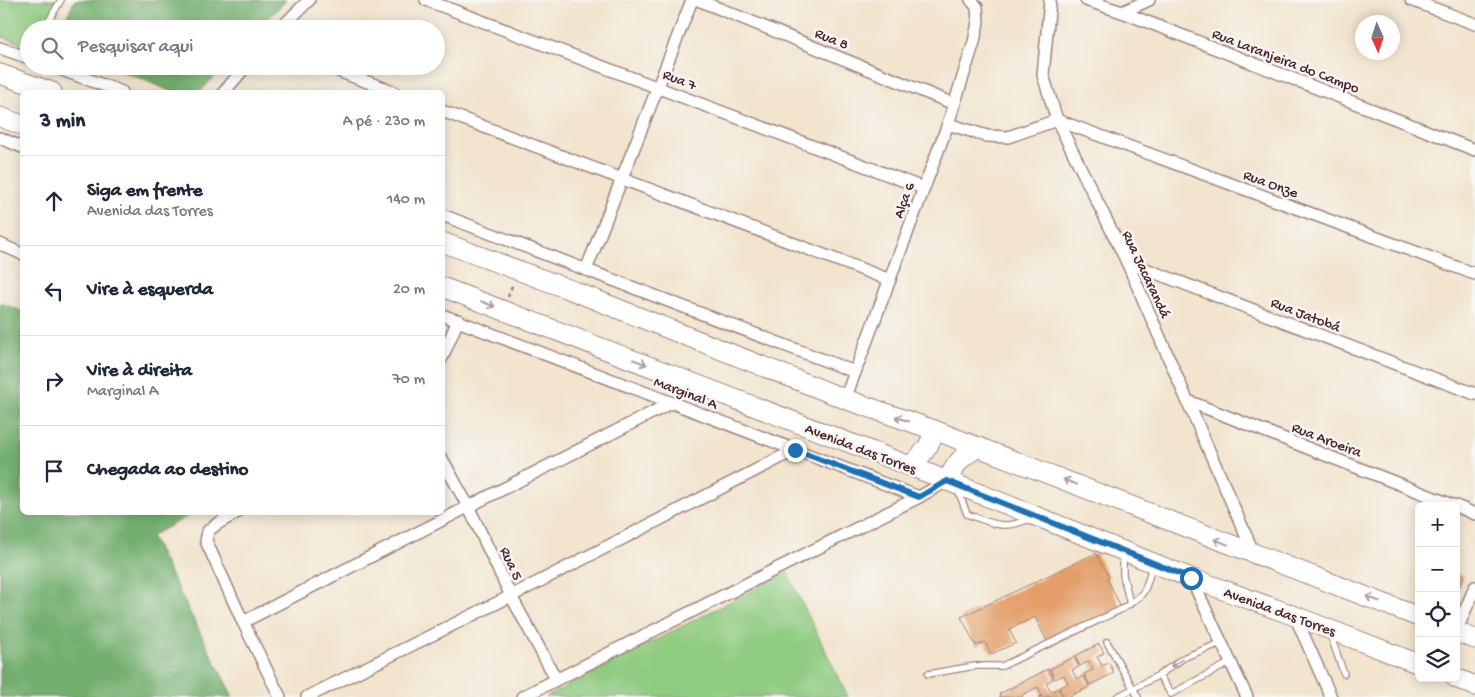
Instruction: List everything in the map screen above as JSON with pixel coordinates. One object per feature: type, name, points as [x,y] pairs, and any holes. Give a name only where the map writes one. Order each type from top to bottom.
[{"type":"main road","points":[[0,74],[46,90]]},
{"type":"main road","points":[[0,116],[20,124]]},
{"type":"main road","points":[[445,243],[845,399],[979,447],[1415,615]]},
{"type":"main road","name":"Avenida das Torres","points":[[445,288],[910,466],[1191,578],[1415,662]]},
{"type":"main road","points":[[910,466],[924,454],[934,430]]},
{"type":"main road","points":[[951,483],[957,462],[968,452],[979,447]]},
{"type":"main road","points":[[1460,633],[1475,639]]},
{"type":"main road","points":[[1460,680],[1475,686]]},
{"type":"street","points":[[289,20],[309,0]]},
{"type":"street","name":"Rua 7","points":[[426,0],[923,188]]},
{"type":"street","points":[[586,270],[692,0]]},
{"type":"street","name":"Rua 8","points":[[698,0],[954,104]]},
{"type":"street","name":"Rua Jacarandá","points":[[1050,0],[1043,75],[1057,120],[1127,262],[1254,554]]},
{"type":"street","name":"Rua Laranjeira do Campo","points":[[1086,0],[1122,12],[1475,150]]},
{"type":"street","points":[[1122,12],[1149,0]]},
{"type":"street","points":[[1411,0],[1475,24]]},
{"type":"street","name":"Alça 6","points":[[845,399],[948,124],[976,32],[974,4]]},
{"type":"street","points":[[0,48],[20,54]]},
{"type":"street","points":[[76,75],[117,90]]},
{"type":"street","points":[[226,90],[238,75]]},
{"type":"street","points":[[349,75],[389,90]]},
{"type":"street","points":[[445,112],[890,280]]},
{"type":"street","points":[[948,124],[987,136],[1008,137],[1057,120]]},
{"type":"street","name":"Rua Onze","points":[[1057,120],[1475,274]]},
{"type":"street","points":[[0,138],[20,146]]},
{"type":"street","points":[[445,216],[855,372]]},
{"type":"street","points":[[0,244],[20,253]]},
{"type":"street","name":"Rua Jatobá","points":[[1127,262],[1475,394]]},
{"type":"street","name":"Marginal A","points":[[445,316],[919,497]]},
{"type":"street","points":[[445,351],[458,320]]},
{"type":"street","name":"Rua Aroeira","points":[[1188,401],[1445,502]]},
{"type":"street","points":[[243,622],[671,403]]},
{"type":"street","points":[[307,697],[511,596],[795,450]]},
{"type":"street","name":"Rua 5","points":[[445,464],[468,506],[511,596],[556,679]]},
{"type":"street","points":[[522,697],[919,497],[951,483]]},
{"type":"street","name":"Rua Aroeira","points":[[1460,508],[1475,514]]},
{"type":"street","points":[[233,515],[208,531],[206,541],[280,697]]},
{"type":"street","points":[[1191,578],[1247,697]]},
{"type":"street","points":[[1460,623],[1475,587]]},
{"type":"street","points":[[1295,616],[1331,697]]},
{"type":"lane","points":[[49,20],[61,0]]},
{"type":"lane","points":[[1123,551],[1123,575],[1130,604]]},
{"type":"lane","points":[[928,674],[975,666],[1002,666],[1130,604],[1138,600],[1145,591],[1153,563]]},
{"type":"lane","points":[[1328,629],[1344,674]]},
{"type":"lane","points":[[1107,642],[1138,697]]},
{"type":"lane","points":[[1117,697],[1159,675],[1186,658],[1221,643]]},
{"type":"lane","points":[[1159,675],[1168,696],[1231,662]]},
{"type":"path","points":[[503,310],[518,270]]},
{"type":"green space","points":[[0,0],[59,0],[51,20],[20,20],[20,43],[0,36]]},
{"type":"green space","points":[[75,0],[286,0],[267,20],[65,20]]},
{"type":"green space","points":[[131,75],[216,75],[202,90],[168,90]]},
{"type":"green space","points":[[0,303],[20,310],[20,515],[190,515],[151,536],[233,697],[0,697]]},
{"type":"green space","points":[[787,572],[848,697],[546,697]]},
{"type":"building","points":[[1096,553],[1109,577],[1107,578],[1123,612],[1050,647],[1035,617],[1009,629],[1016,643],[991,654],[985,642],[976,646],[961,617]]},
{"type":"building","points":[[1460,574],[1464,576],[1460,585]]},
{"type":"building","points":[[1099,644],[1104,653],[1097,657],[1102,666],[1109,663],[1114,673],[1090,685],[1084,674],[1093,670],[1089,661],[1080,666],[1075,656]]},
{"type":"building","points":[[1074,657],[1079,667],[1072,670],[1077,679],[1084,676],[1089,687],[1064,697],[1059,688],[1068,683],[1064,675],[1055,679],[1050,669]]},
{"type":"building","points":[[1048,669],[1053,679],[1046,683],[1051,692],[1058,688],[1062,697],[1039,697],[1042,696],[1038,687],[1022,695],[1023,697],[1000,697],[999,694]]},
{"type":"route","points":[[795,450],[919,497],[947,481],[1191,578]]}]
